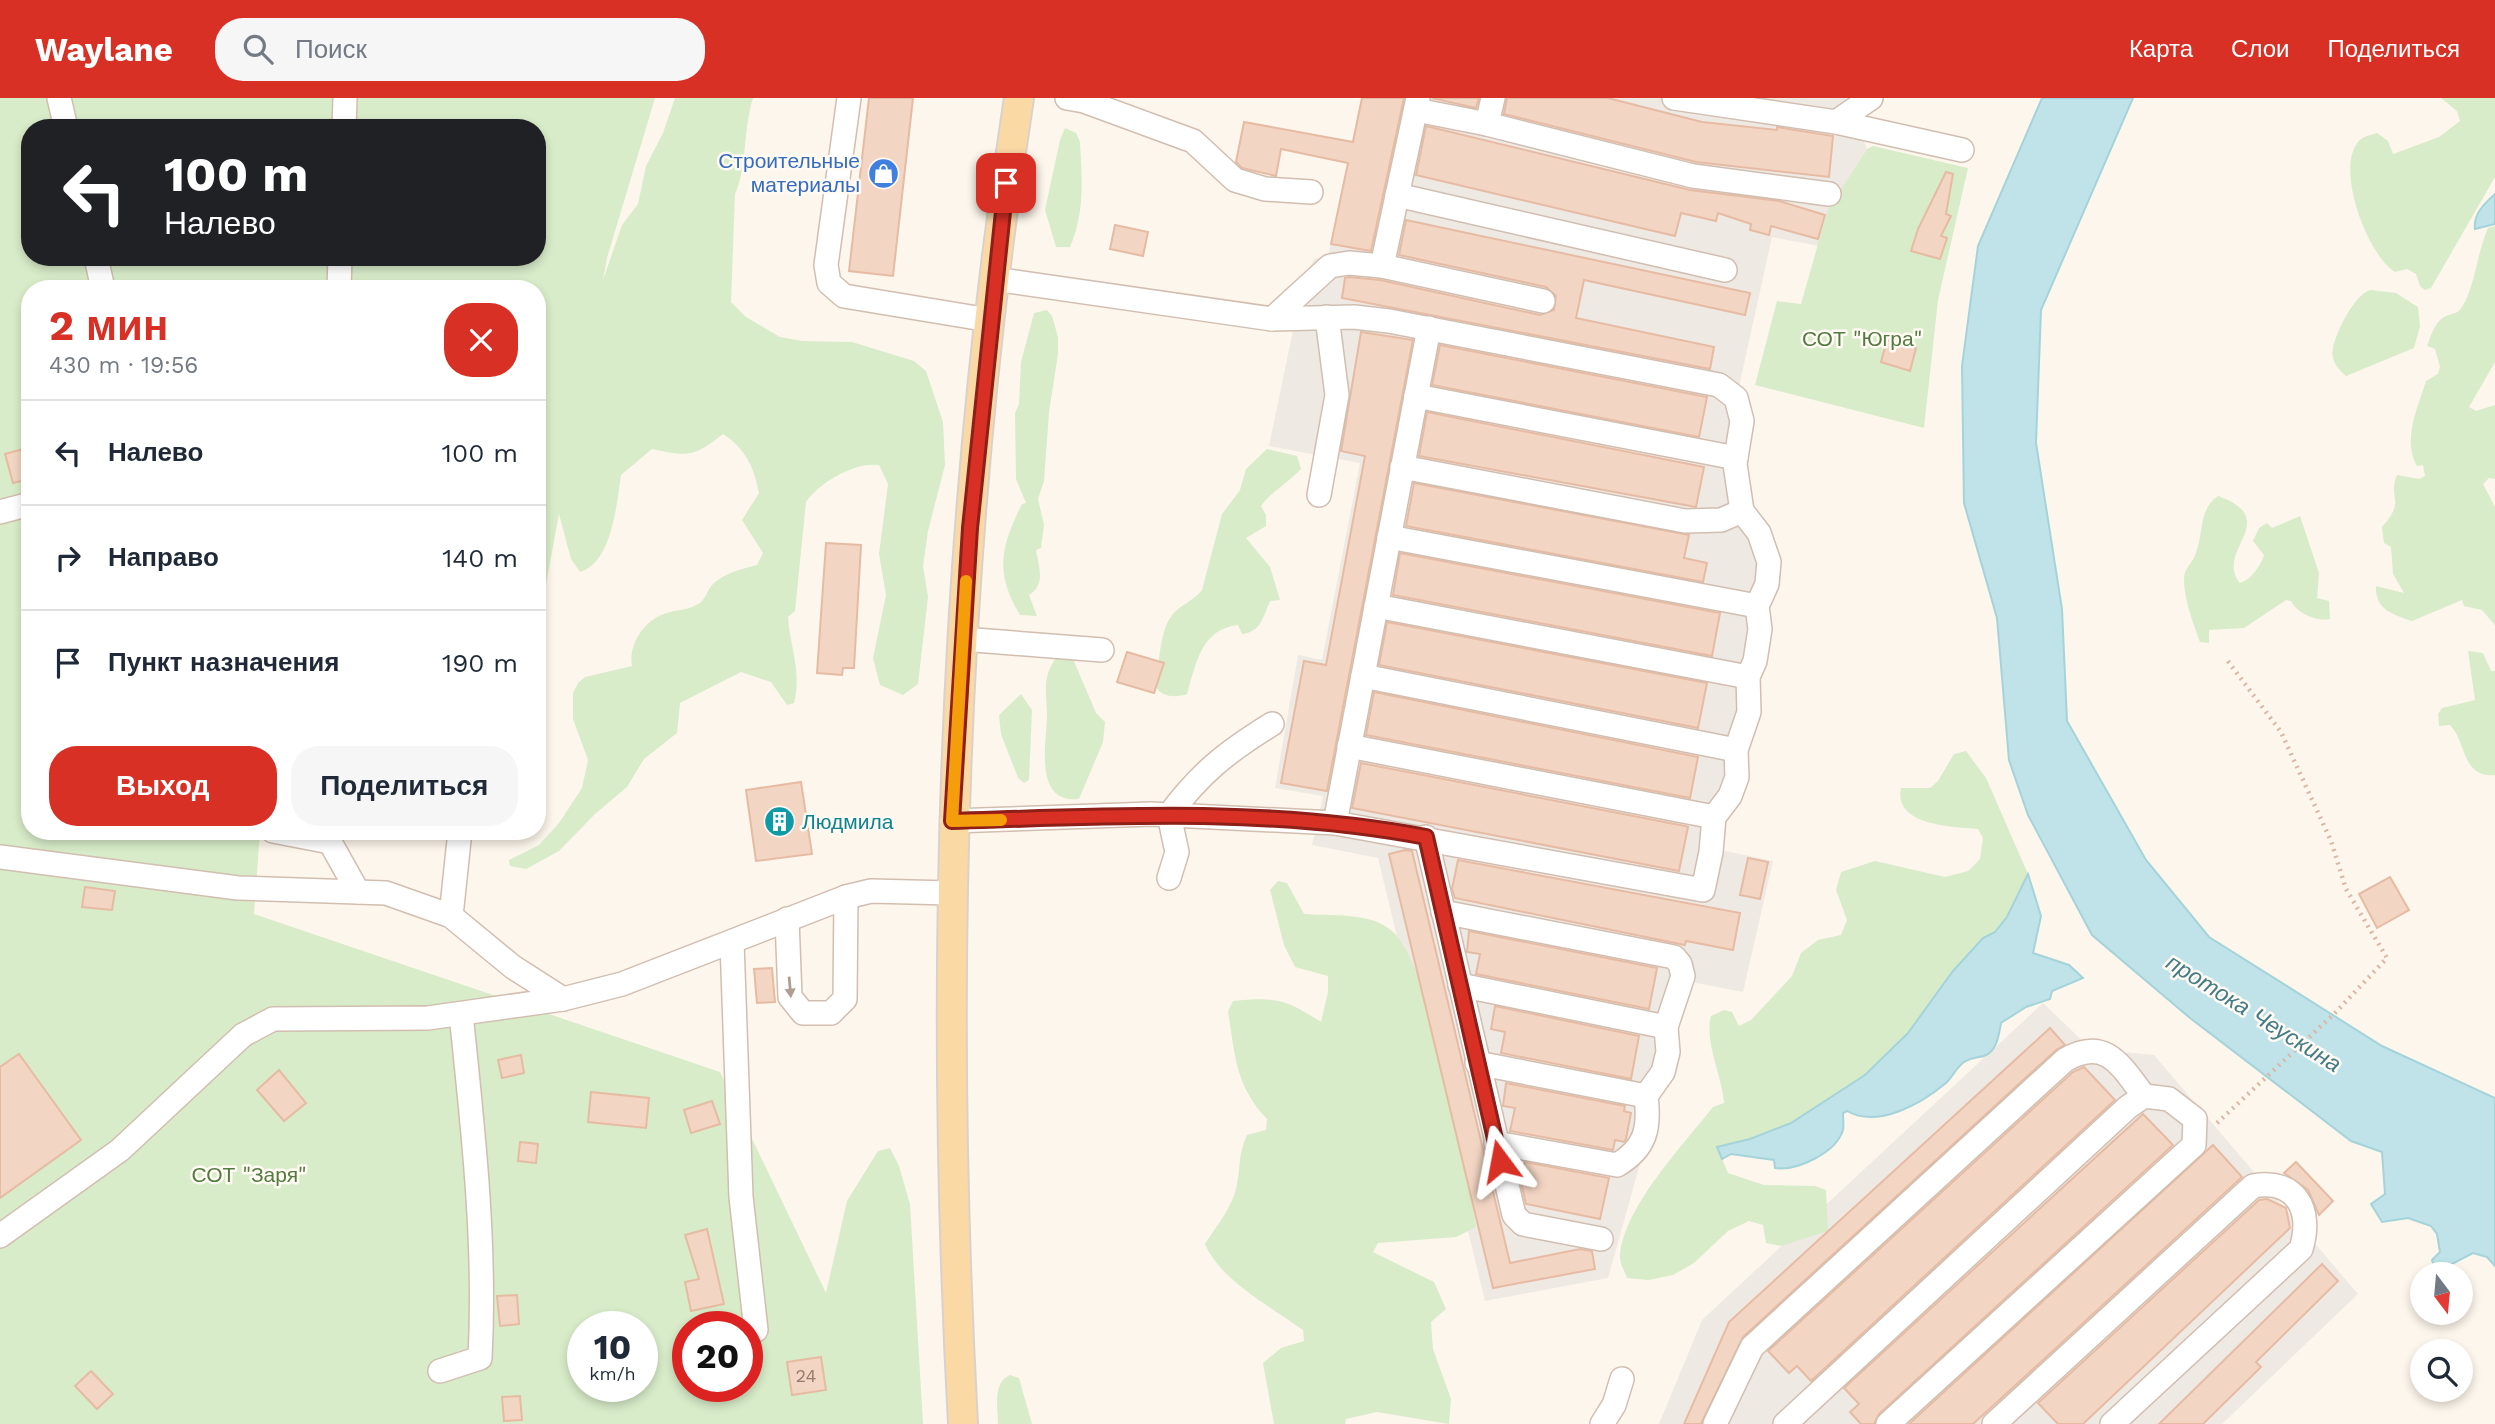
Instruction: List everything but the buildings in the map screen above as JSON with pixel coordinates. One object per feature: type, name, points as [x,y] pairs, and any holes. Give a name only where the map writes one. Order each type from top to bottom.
[{"type":"main road","points":[[963,1424],[952,1132],[952,821],[962,639],[989,320],[1019,98]]},
{"type":"lane","points":[[60,98],[64,119]]},
{"type":"lane","points":[[344,119],[345,98]]},
{"type":"lane","points":[[849,98],[826,265],[829,283],[845,296],[989,320]]},
{"type":"lane","points":[[1068,98],[1084,101],[1193,141],[1235,180],[1265,189],[1311,192]]},
{"type":"lane","points":[[1487,124],[1493,98]]},
{"type":"lane","points":[[1674,98],[1773,105],[1962,150]]},
{"type":"lane","points":[[1836,122],[1871,98]]},
{"type":"lane","points":[[1382,266],[1417,104],[1693,176],[1829,194]]},
{"type":"lane","points":[[1397,195],[1725,270]]},
{"type":"lane","points":[[1272,319],[1330,266],[1349,262],[1382,266],[1543,301]]},
{"type":"lane","points":[[952,821],[1169,815],[1335,822],[1703,890],[1711,852],[1714,817],[1730,796],[1737,777],[1736,750],[1749,712],[1748,677],[1755,661],[1760,629],[1757,606],[1767,584],[1769,562],[1759,533],[1742,511],[1736,458],[1742,421],[1736,398],[1719,386],[1389,320],[1327,317],[1272,319],[994,279]]},
{"type":"lane","points":[[1319,495],[1337,395],[1327,317]]},
{"type":"lane","points":[[1335,822],[1429,328]]},
{"type":"lane","points":[[1416,396],[1736,458]]},
{"type":"lane","points":[[1402,467],[1685,521],[1721,520],[1742,511]]},
{"type":"lane","points":[[0,512],[21,506]]},
{"type":"lane","points":[[1389,537],[1757,606]]},
{"type":"lane","points":[[1376,606],[1748,677]]},
{"type":"lane","points":[[962,639],[1102,650]]},
{"type":"lane","points":[[1363,676],[1736,750]]},
{"type":"lane","points":[[1169,877],[1177,852],[1169,815],[1197,778],[1235,747],[1272,724]]},
{"type":"lane","points":[[1349,746],[1714,817]]},
{"type":"lane","points":[[1426,837],[1508,1199],[1514,1215],[1523,1224],[1601,1238]]},
{"type":"lane","points":[[331,840],[358,892]]},
{"type":"lane","points":[[451,916],[459,840]]},
{"type":"lane","points":[[0,857],[238,888],[386,893],[451,916],[513,967],[563,999]]},
{"type":"lane","points":[[0,1236],[120,1150],[243,1035],[272,1019],[428,1018],[563,999],[622,984],[846,897],[871,891],[951,893]]},
{"type":"lane","points":[[787,919],[790,997],[803,1013],[831,1013],[845,999],[846,897]]},
{"type":"lane","points":[[1443,912],[1674,957],[1684,976],[1666,1027],[1668,1052],[1663,1072],[1646,1096],[1649,1120],[1645,1140],[1634,1155],[1617,1165],[1496,1143]]},
{"type":"lane","points":[[732,942],[741,1196],[754,1311]]},
{"type":"lane","points":[[1460,985],[1666,1027]]},
{"type":"lane","points":[[440,1371],[480,1358],[484,1286],[480,1203],[461,1014]]},
{"type":"lane","points":[[1715,1424],[1752,1346],[2065,1060],[2079,1052],[2099,1050],[2117,1062],[2144,1096]]},
{"type":"lane","points":[[1477,1063],[1646,1096]]},
{"type":"lane","points":[[1785,1424],[2127,1107],[2144,1096],[2169,1099],[2195,1119],[2194,1145],[1888,1424]]},
{"type":"lane","points":[[1994,1424],[2253,1186],[2272,1183],[2289,1192],[2304,1210],[2307,1228],[2301,1249],[2112,1424]]},
{"type":"lane","points":[[1602,1424],[1614,1405],[1622,1379]]},
{"type":"path","points":[[2194,1145],[2335,1013],[2386,958],[2346,889],[2331,841],[2281,732],[2227,660]]},
{"type":"shaded area","points":[[1361,98],[1845,98],[1867,149],[1828,209],[1819,246],[1772,237],[1740,382],[1731,464],[1769,559],[1712,848],[1773,861],[1743,992],[1691,982],[1608,1278],[1485,1301],[1378,858],[1312,845],[1323,796],[1275,788],[1298,655],[1322,660],[1360,463],[1269,446],[1302,287],[1314,259],[1328,256]]},
{"type":"shaded area","points":[[2043,1003],[2091,1049],[2154,1055],[2358,1294],[2222,1424],[1659,1424],[1702,1320]]},
{"type":"green space","name":"СОТ \"Заря\"","points":[[0,98],[655,98],[607,258],[603,280],[622,225],[638,204],[646,166],[663,133],[675,98],[753,98],[735,194],[731,302],[746,317],[780,337],[802,341],[852,342],[914,361],[926,371],[943,422],[945,465],[928,531],[923,566],[928,597],[918,684],[903,695],[880,685],[873,658],[886,595],[879,554],[888,484],[879,465],[859,467],[838,475],[820,487],[806,502],[795,611],[788,617],[797,681],[794,703],[787,705],[771,682],[741,672],[680,703],[677,733],[644,759],[627,787],[595,814],[559,851],[526,869],[510,866],[509,860],[546,840],[582,788],[588,760],[573,719],[573,693],[578,683],[585,677],[632,666],[635,643],[644,628],[656,617],[695,606],[722,577],[757,565],[763,553],[742,520],[759,493],[743,452],[723,434],[705,447],[690,453],[652,449],[621,475],[615,515],[606,544],[591,566],[580,572],[571,559],[559,514],[546,584],[546,280],[21,280],[21,840],[259,840],[254,914],[720,1072],[826,1293],[847,1201],[878,1151],[890,1148],[899,1166],[910,1204],[923,1424],[0,1424]]},
{"type":"green space","points":[[2441,98],[2495,98],[2495,177],[2431,288],[2425,290],[2420,286],[2416,274],[2407,269],[2395,272],[2375,249],[2358,212],[2350,172],[2352,155],[2358,142],[2365,137],[2377,133],[2388,141],[2393,154],[2439,137],[2460,121],[2457,111]]},
{"type":"green space","points":[[1065,128],[1076,133],[1080,142],[1081,195],[1078,221],[1070,247],[1056,247],[1045,210]]},
{"type":"green space","name":"СОТ \"Югра\"","points":[[1873,146],[1968,168],[1938,300],[1924,428],[1755,385],[1777,301],[1801,304],[1828,209],[1867,149]]},
{"type":"green space","points":[[2495,226],[2495,362],[2469,407],[2476,411],[2495,405],[2495,479],[2489,478],[2483,484],[2495,507],[2495,625],[2482,610],[2464,606],[2462,600],[2412,621],[2386,610],[2376,594],[2376,586],[2404,593],[2393,574],[2391,547],[2384,543],[2382,527],[2395,505],[2397,475],[2419,479],[2425,476],[2423,465],[2417,466],[2413,456],[2411,435],[2426,381],[2438,374],[2440,367],[2435,349],[2427,346],[2438,323],[2462,307],[2470,290],[2488,228]]},
{"type":"green space","points":[[2370,290],[2396,293],[2418,307],[2420,326],[2414,348],[2346,376],[2334,360],[2332,352],[2335,341],[2352,306]]},
{"type":"green space","points":[[1047,310],[1052,316],[1058,337],[1058,354],[1049,412],[1044,481],[1038,499],[1044,525],[1041,548],[1036,550],[1040,569],[1039,581],[1029,595],[1037,616],[1020,615],[1006,585],[1003,559],[1009,533],[1022,504],[1026,503],[1016,479],[1015,413],[1019,404],[1021,362],[1034,313]]},
{"type":"green space","points":[[1267,449],[1297,456],[1301,469],[1261,506],[1266,515],[1266,526],[1246,538],[1270,567],[1280,600],[1270,601],[1260,623],[1248,633],[1242,634],[1238,625],[1216,633],[1197,660],[1187,694],[1165,695],[1156,687],[1164,630],[1172,615],[1202,590],[1222,514],[1240,490],[1246,469]]},
{"type":"green space","points":[[2218,496],[2237,505],[2245,515],[2247,526],[2234,559],[2234,571],[2240,583],[2255,572],[2264,555],[2253,541],[2259,528],[2267,523],[2272,528],[2300,516],[2319,573],[2317,598],[2329,601],[2330,619],[2308,616],[2291,601],[2286,600],[2244,628],[2209,630],[2209,643],[2200,642],[2187,603],[2184,575],[2198,547],[2207,508]]},
{"type":"green space","points":[[2468,651],[2483,653],[2491,671],[2495,671],[2495,775],[2476,771],[2466,758],[2450,725],[2439,726],[2438,714],[2442,708],[2475,700]]},
{"type":"green space","points":[[1057,657],[1073,659],[1096,713],[1105,722],[1103,742],[1079,799],[1065,798],[1055,792],[1049,783],[1046,770],[1046,686],[1049,671]]},
{"type":"green space","points":[[1021,694],[1032,710],[1029,780],[1024,783],[1018,778],[1001,734],[999,715]]},
{"type":"green space","points":[[1966,751],[1986,778],[2028,874],[2007,917],[1995,932],[1982,938],[1953,971],[1908,1033],[1865,1075],[1791,1123],[1750,1139],[1717,1147],[1728,1173],[1764,1185],[1815,1186],[1826,1190],[1828,1231],[1781,1246],[1766,1243],[1763,1225],[1749,1221],[1728,1231],[1694,1263],[1673,1275],[1648,1280],[1627,1278],[1620,1260],[1623,1239],[1642,1199],[1713,1107],[1724,1103],[1710,1037],[1711,1016],[1724,1010],[1732,1012],[1739,1026],[1751,1020],[1792,976],[1801,953],[1818,940],[1841,935],[1847,920],[1836,890],[1841,872],[1875,861],[1945,877],[1968,871],[1980,859],[1983,838],[1978,829],[1927,822],[1906,810],[1901,801],[1901,788],[1930,788],[1938,781],[1954,754]]},
{"type":"green space","points":[[1278,881],[1287,883],[1304,914],[1362,918],[1392,931],[1407,951],[1434,1025],[1456,1117],[1476,1227],[1456,1237],[1378,1243],[1373,1252],[1434,1282],[1446,1309],[1431,1322],[1433,1349],[1451,1399],[1449,1424],[1377,1412],[1346,1419],[1345,1424],[1274,1424],[1263,1363],[1281,1348],[1304,1341],[1303,1330],[1234,1281],[1222,1270],[1205,1244],[1232,1200],[1247,1135],[1266,1130],[1267,1119],[1248,1094],[1238,1069],[1228,1011],[1233,1001],[1280,1001],[1321,1022],[1328,992],[1328,976],[1295,967],[1284,945],[1270,890]]},
{"type":"green space","points":[[1010,1375],[1019,1378],[1032,1424],[998,1424],[998,1390],[1004,1379]]},
{"type":"water","name":"протока Чеускина","points":[[2042,98],[2133,98],[2041,310],[2036,443],[2062,609],[2067,721],[2146,860],[2209,937],[2382,1046],[2495,1098],[2495,1266],[2487,1257],[2473,1253],[2456,1262],[2433,1262],[2440,1252],[2437,1234],[2431,1226],[2408,1218],[2382,1222],[2371,1204],[2385,1194],[2382,1152],[2351,1141],[2190,1018],[2092,935],[2028,815],[2009,760],[1997,618],[1964,503],[1962,366],[1978,246]]},
{"type":"water","points":[[2495,194],[2495,224],[2475,229],[2478,214]]},
{"type":"water","points":[[2028,874],[2041,916],[2033,953],[2069,965],[2083,978],[2052,991],[2050,999],[2026,1007],[2001,1023],[1992,1051],[1964,1062],[1946,1083],[1925,1098],[1886,1115],[1872,1117],[1847,1111],[1843,1113],[1843,1128],[1839,1138],[1815,1159],[1794,1167],[1775,1168],[1774,1160],[1731,1154],[1722,1159],[1717,1147],[1750,1139],[1791,1123],[1865,1075],[1908,1033],[1953,971],[1983,938],[1995,932],[2007,917]]},
{"type":"slow traffic","points":[[966,581],[952,821],[1001,820]]},
{"type":"place","name":"Строительные материалы","points":[[883,173]]},
{"type":"place","name":"Людмила","points":[[779,822]]},
{"type":"route","points":[[1006,183],[970,528],[952,821],[1151,814],[1230,816],[1335,822],[1426,837],[1500,1161]]}]
